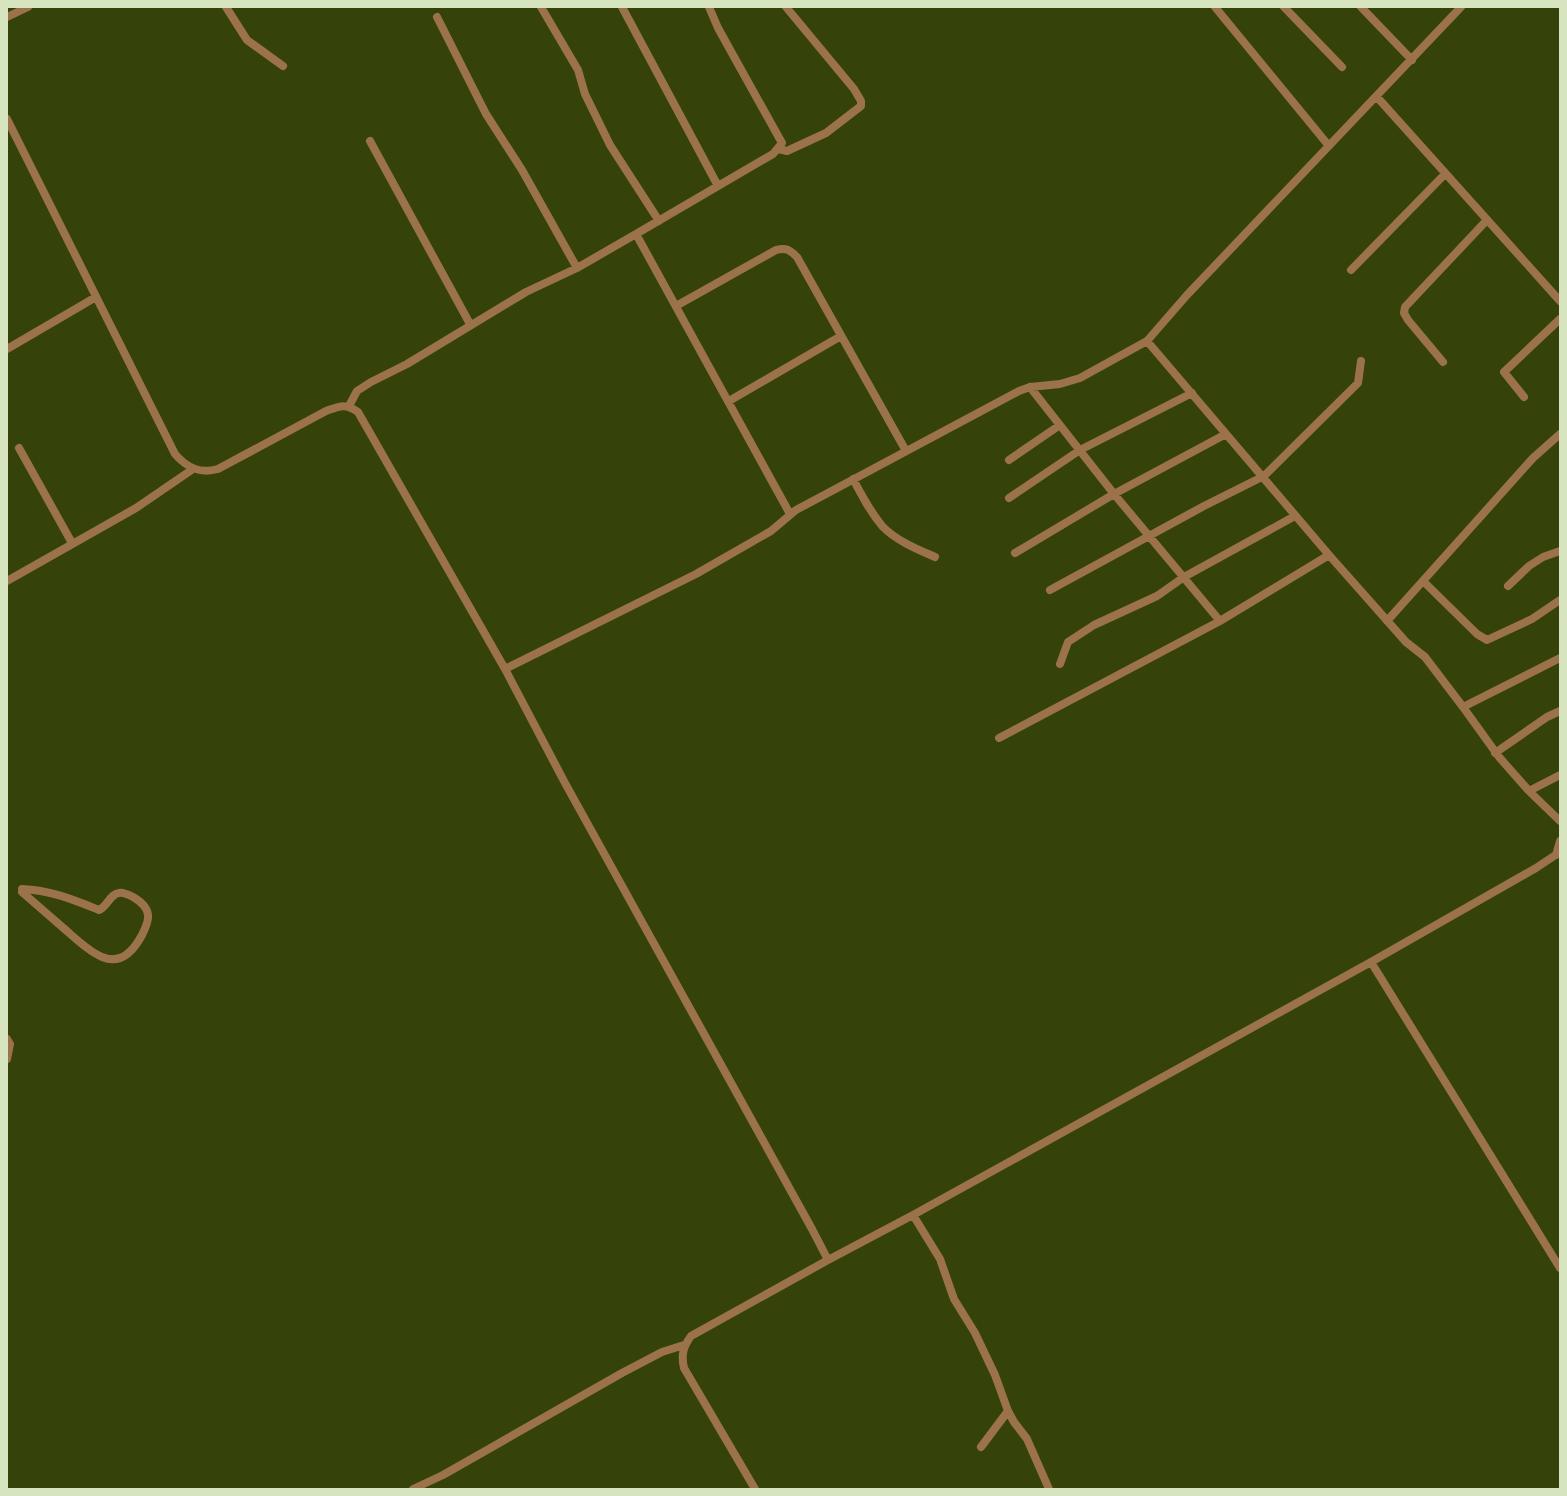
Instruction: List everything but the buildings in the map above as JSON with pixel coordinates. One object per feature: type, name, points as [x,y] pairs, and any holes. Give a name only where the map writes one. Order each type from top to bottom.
[{"type":"street","points":[[7,17],[28,7]]},
{"type":"street","points":[[226,7],[247,40],[283,66]]},
{"type":"street","points":[[541,7],[578,70],[585,94],[610,145],[659,221]]},
{"type":"street","points":[[622,7],[718,186]]},
{"type":"street","points":[[349,406],[357,391],[407,364],[470,324],[526,292],[576,268],[659,221],[773,154],[778,149],[782,143],[780,137],[718,28],[709,7]]},
{"type":"street","points":[[778,149],[787,151],[826,132],[850,116],[861,106],[861,101],[854,89],[786,7]]},
{"type":"street","points":[[1215,7],[1329,146]]},
{"type":"street","points":[[1284,7],[1342,67]]},
{"type":"street","points":[[1361,7],[1412,60]]},
{"type":"street","points":[[505,669],[696,574],[771,531],[790,514],[1019,391],[1030,387],[1060,384],[1080,378],[1147,341],[1187,295],[1461,7]]},
{"type":"street","points":[[437,17],[486,114],[522,170],[576,268]]},
{"type":"street","points":[[1377,97],[1444,174],[1560,301]]},
{"type":"street","points":[[7,119],[175,454],[182,463],[193,469],[207,472],[218,469],[326,411],[339,406],[349,406],[358,412],[505,669],[565,783],[746,1108],[828,1260]]},
{"type":"street","points":[[370,141],[470,324]]},
{"type":"street","points":[[1351,270],[1444,174]]},
{"type":"street","points":[[1443,362],[1408,320],[1404,313],[1405,307],[1487,220]]},
{"type":"street","points":[[636,234],[790,514]]},
{"type":"street","points":[[676,306],[776,250],[783,248],[790,250],[797,257],[906,451]]},
{"type":"street","points":[[7,348],[96,298]]},
{"type":"street","points":[[1524,397],[1504,372],[1560,319]]},
{"type":"street","points":[[729,401],[841,336]]},
{"type":"street","points":[[1147,341],[1226,434],[1264,476],[1295,516],[1387,621],[1406,642],[1425,657],[1463,706],[1495,753],[1529,791],[1560,821]]},
{"type":"street","points":[[1050,590],[1264,476],[1358,383],[1361,360]]},
{"type":"street","points":[[1030,387],[1114,494],[1220,621]]},
{"type":"street","points":[[1009,498],[1080,450],[1192,393]]},
{"type":"street","points":[[1009,460],[1060,425]]},
{"type":"street","points":[[1015,553],[1114,494],[1226,434]]},
{"type":"street","points":[[1387,621],[1533,458],[1560,434]]},
{"type":"street","points":[[20,448],[72,543]]},
{"type":"street","points":[[7,581],[136,508],[193,469]]},
{"type":"street","points":[[853,479],[872,513],[884,528],[904,543],[935,557]]},
{"type":"street","points":[[1060,664],[1068,642],[1094,626],[1157,596],[1184,577],[1295,516]]},
{"type":"street","points":[[1508,586],[1528,566],[1543,557],[1560,550]]},
{"type":"street","points":[[999,738],[1220,621],[1329,555]]},
{"type":"street","points":[[1423,581],[1477,634],[1487,640],[1532,619],[1560,600]]},
{"type":"street","points":[[1463,706],[1560,658]]},
{"type":"street","points":[[1495,753],[1547,717],[1560,711]]},
{"type":"street","points":[[1529,791],[1560,775]]},
{"type":"street","points":[[755,1489],[684,1368],[682,1353],[684,1345],[690,1336],[828,1260],[914,1215],[1371,962],[1536,868],[1558,853],[1560,841]]},
{"type":"street","points":[[42,890],[58,894],[99,910],[103,908],[114,894],[120,892],[129,894],[140,901],[146,908],[148,915],[147,923],[138,942],[130,953],[121,959],[113,960],[102,957],[80,942],[22,891],[42,890]]},
{"type":"street","points":[[1371,962],[1560,1268]]},
{"type":"street","points":[[7,1039],[10,1044],[7,1059]]},
{"type":"street","points":[[914,1215],[940,1259],[954,1299],[974,1333],[991,1368],[1008,1411],[1014,1422],[1027,1439],[1049,1489]]},
{"type":"street","points":[[413,1489],[443,1476],[622,1373],[662,1352],[684,1345]]},
{"type":"street","points":[[981,1447],[1008,1411]]}]
